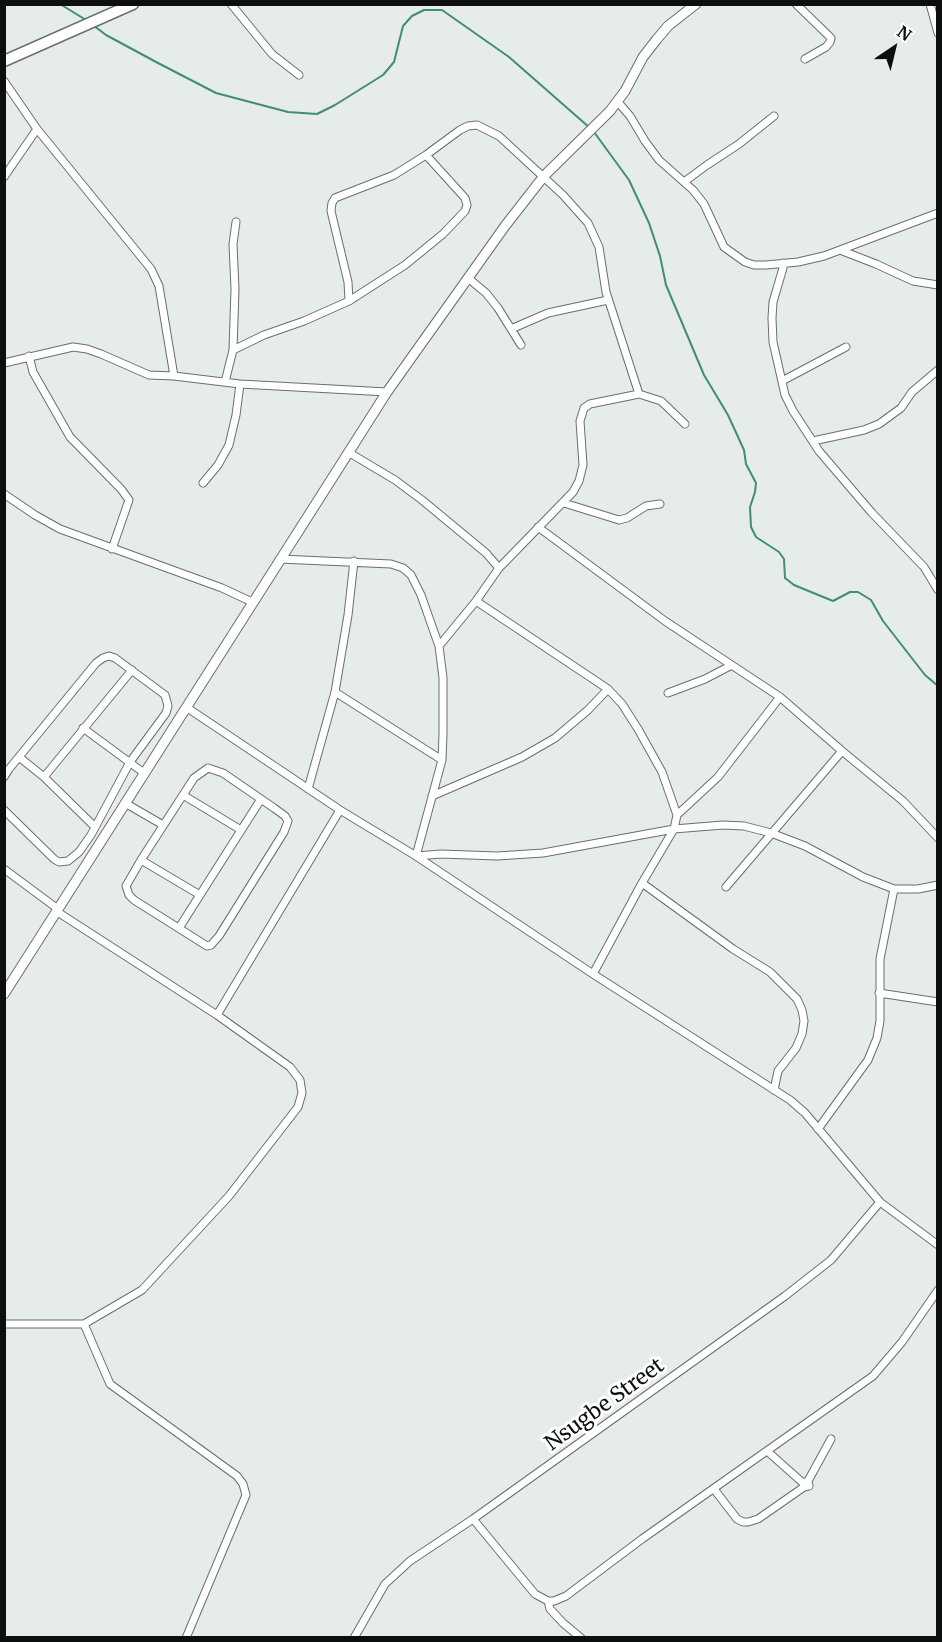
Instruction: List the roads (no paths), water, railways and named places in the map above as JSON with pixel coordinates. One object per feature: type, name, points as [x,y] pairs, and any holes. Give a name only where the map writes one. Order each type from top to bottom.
[{"type":"main road","points":[[4,61],[133,4]]},
{"type":"street","points":[[231,4],[272,54],[299,75]]},
{"type":"street","points":[[4,994],[387,392],[543,176],[597,125],[617,101],[643,57],[657,39],[668,26],[696,4]]},
{"type":"street","points":[[796,4],[831,38],[826,47],[805,59]]},
{"type":"street","points":[[930,4],[936,16],[938,33]]},
{"type":"street","points":[[4,81],[37,129],[151,269],[159,286],[174,376]]},
{"type":"street","points":[[617,101],[630,116],[659,160],[704,204],[718,237],[730,252],[745,262],[754,265],[783,263],[824,256],[938,213]]},
{"type":"street","points":[[684,182],[739,144],[774,116]]},
{"type":"street","points":[[349,302],[348,282],[331,211],[332,203],[339,195],[370,186],[394,175],[460,130],[477,125],[499,136],[543,176],[576,208],[596,238],[608,300],[639,394]]},
{"type":"street","points":[[4,177],[37,129]]},
{"type":"street","points":[[233,350],[264,335],[349,302],[405,265],[443,234],[465,211],[467,205],[465,198],[426,155]]},
{"type":"street","points":[[225,382],[233,350],[235,289],[233,244],[236,222]]},
{"type":"street","points":[[840,250],[913,281],[938,285]]},
{"type":"street","points":[[783,263],[773,302],[772,318],[773,342],[785,395],[813,441],[846,484],[924,567],[938,590]]},
{"type":"street","points":[[468,278],[486,293],[521,345]]},
{"type":"street","points":[[511,329],[548,313],[608,300]]},
{"type":"street","points":[[4,363],[73,347],[87,349],[149,375],[240,384],[387,392]]},
{"type":"street","points":[[782,381],[846,347]]},
{"type":"street","points":[[29,356],[33,372],[70,437],[129,500],[112,549]]},
{"type":"street","points":[[813,441],[864,430],[879,424],[901,408],[912,393],[938,370]]},
{"type":"street","points":[[203,483],[218,465],[229,445],[240,384]]},
{"type":"street","points":[[439,646],[500,568],[573,492],[583,465],[580,421],[584,408],[591,404],[639,394],[661,401],[685,424]]},
{"type":"street","points":[[348,452],[395,480],[422,500],[486,553],[500,568]]},
{"type":"street","points":[[4,494],[35,516],[60,529],[222,588],[252,602]]},
{"type":"street","points":[[564,503],[619,520],[627,518],[646,506],[660,504]]},
{"type":"street","points":[[538,526],[665,621],[780,697],[903,801],[938,838]]},
{"type":"street","points":[[280,559],[391,564],[403,568],[411,575],[421,595],[439,646],[443,678],[442,760],[416,856]]},
{"type":"street","points":[[308,789],[334,692],[348,615],[354,561]]},
{"type":"street","points":[[476,601],[608,688],[622,704],[643,737],[662,772],[677,815],[674,829],[593,974]]},
{"type":"street","points":[[4,777],[96,663],[103,658],[110,656],[132,670],[161,690],[168,700],[166,713],[130,762],[79,852],[68,861],[59,862],[4,810]]},
{"type":"street","points":[[668,693],[705,679],[730,666]]},
{"type":"street","points":[[44,777],[132,670]]},
{"type":"street","points":[[432,796],[522,757],[555,738],[588,710],[608,688]]},
{"type":"street","points":[[334,692],[442,760]]},
{"type":"street","points":[[677,815],[718,777],[780,697]]},
{"type":"street","points":[[186,707],[340,810],[416,856],[593,974],[774,1090],[805,1113],[880,1202],[938,1245]]},
{"type":"street","points":[[83,728],[144,773]]},
{"type":"street","points":[[726,887],[843,752]]},
{"type":"street","points":[[19,757],[44,777],[95,827]]},
{"type":"street","points":[[208,768],[223,773],[285,816],[288,821],[219,936],[207,946],[134,900],[126,891],[129,879],[183,795],[194,778],[208,768]]},
{"type":"street","points":[[183,795],[241,830]]},
{"type":"street","points":[[178,928],[261,799]]},
{"type":"street","points":[[125,803],[163,825]]},
{"type":"street","points":[[216,1015],[340,810]]},
{"type":"street","points":[[416,856],[441,854],[497,856],[543,853],[674,829],[723,825],[744,826],[805,846],[863,877],[894,889],[918,889],[938,885]]},
{"type":"street","points":[[141,860],[200,895]]},
{"type":"street","points":[[4,870],[57,910],[290,1066],[300,1080],[302,1093],[297,1107],[229,1196],[142,1290],[84,1323],[4,1324]]},
{"type":"street","points":[[642,883],[733,949],[770,972],[797,999],[804,1021],[802,1034],[796,1048],[778,1071],[774,1090]]},
{"type":"street","points":[[818,1128],[868,1060],[877,1038],[880,1021],[880,959],[894,889]]},
{"type":"street","points":[[879,993],[938,1002]]},
{"type":"street","name":"Nsugbe Street","points":[[354,1638],[386,1584],[410,1561],[473,1519],[785,1296],[831,1260],[880,1202]]},
{"type":"street","points":[[473,1519],[535,1594],[548,1601],[566,1596],[642,1539],[873,1376],[902,1342],[938,1290]]},
{"type":"street","points":[[84,1323],[110,1384],[237,1476],[243,1484],[246,1495],[186,1638]]},
{"type":"street","points":[[714,1489],[738,1519],[743,1522],[758,1519],[805,1484],[831,1439]]},
{"type":"street","points":[[767,1450],[805,1484]]},
{"type":"street","points":[[548,1601],[550,1609],[581,1638]]},
{"type":"waterway","points":[[60,4],[86,20]]},
{"type":"waterway","points":[[93,25],[106,35],[216,93],[288,112],[317,114],[383,75],[394,62],[403,26],[412,16],[424,10],[442,10],[509,57],[590,128]]},
{"type":"waterway","points":[[594,132],[629,180],[649,223],[660,256],[666,285],[704,375],[728,415],[744,450],[746,464],[756,483],[750,507],[751,527],[756,537],[779,552],[784,559],[785,578],[794,585],[833,601],[850,592],[858,592],[871,600],[883,621],[925,675],[938,686]]}]
